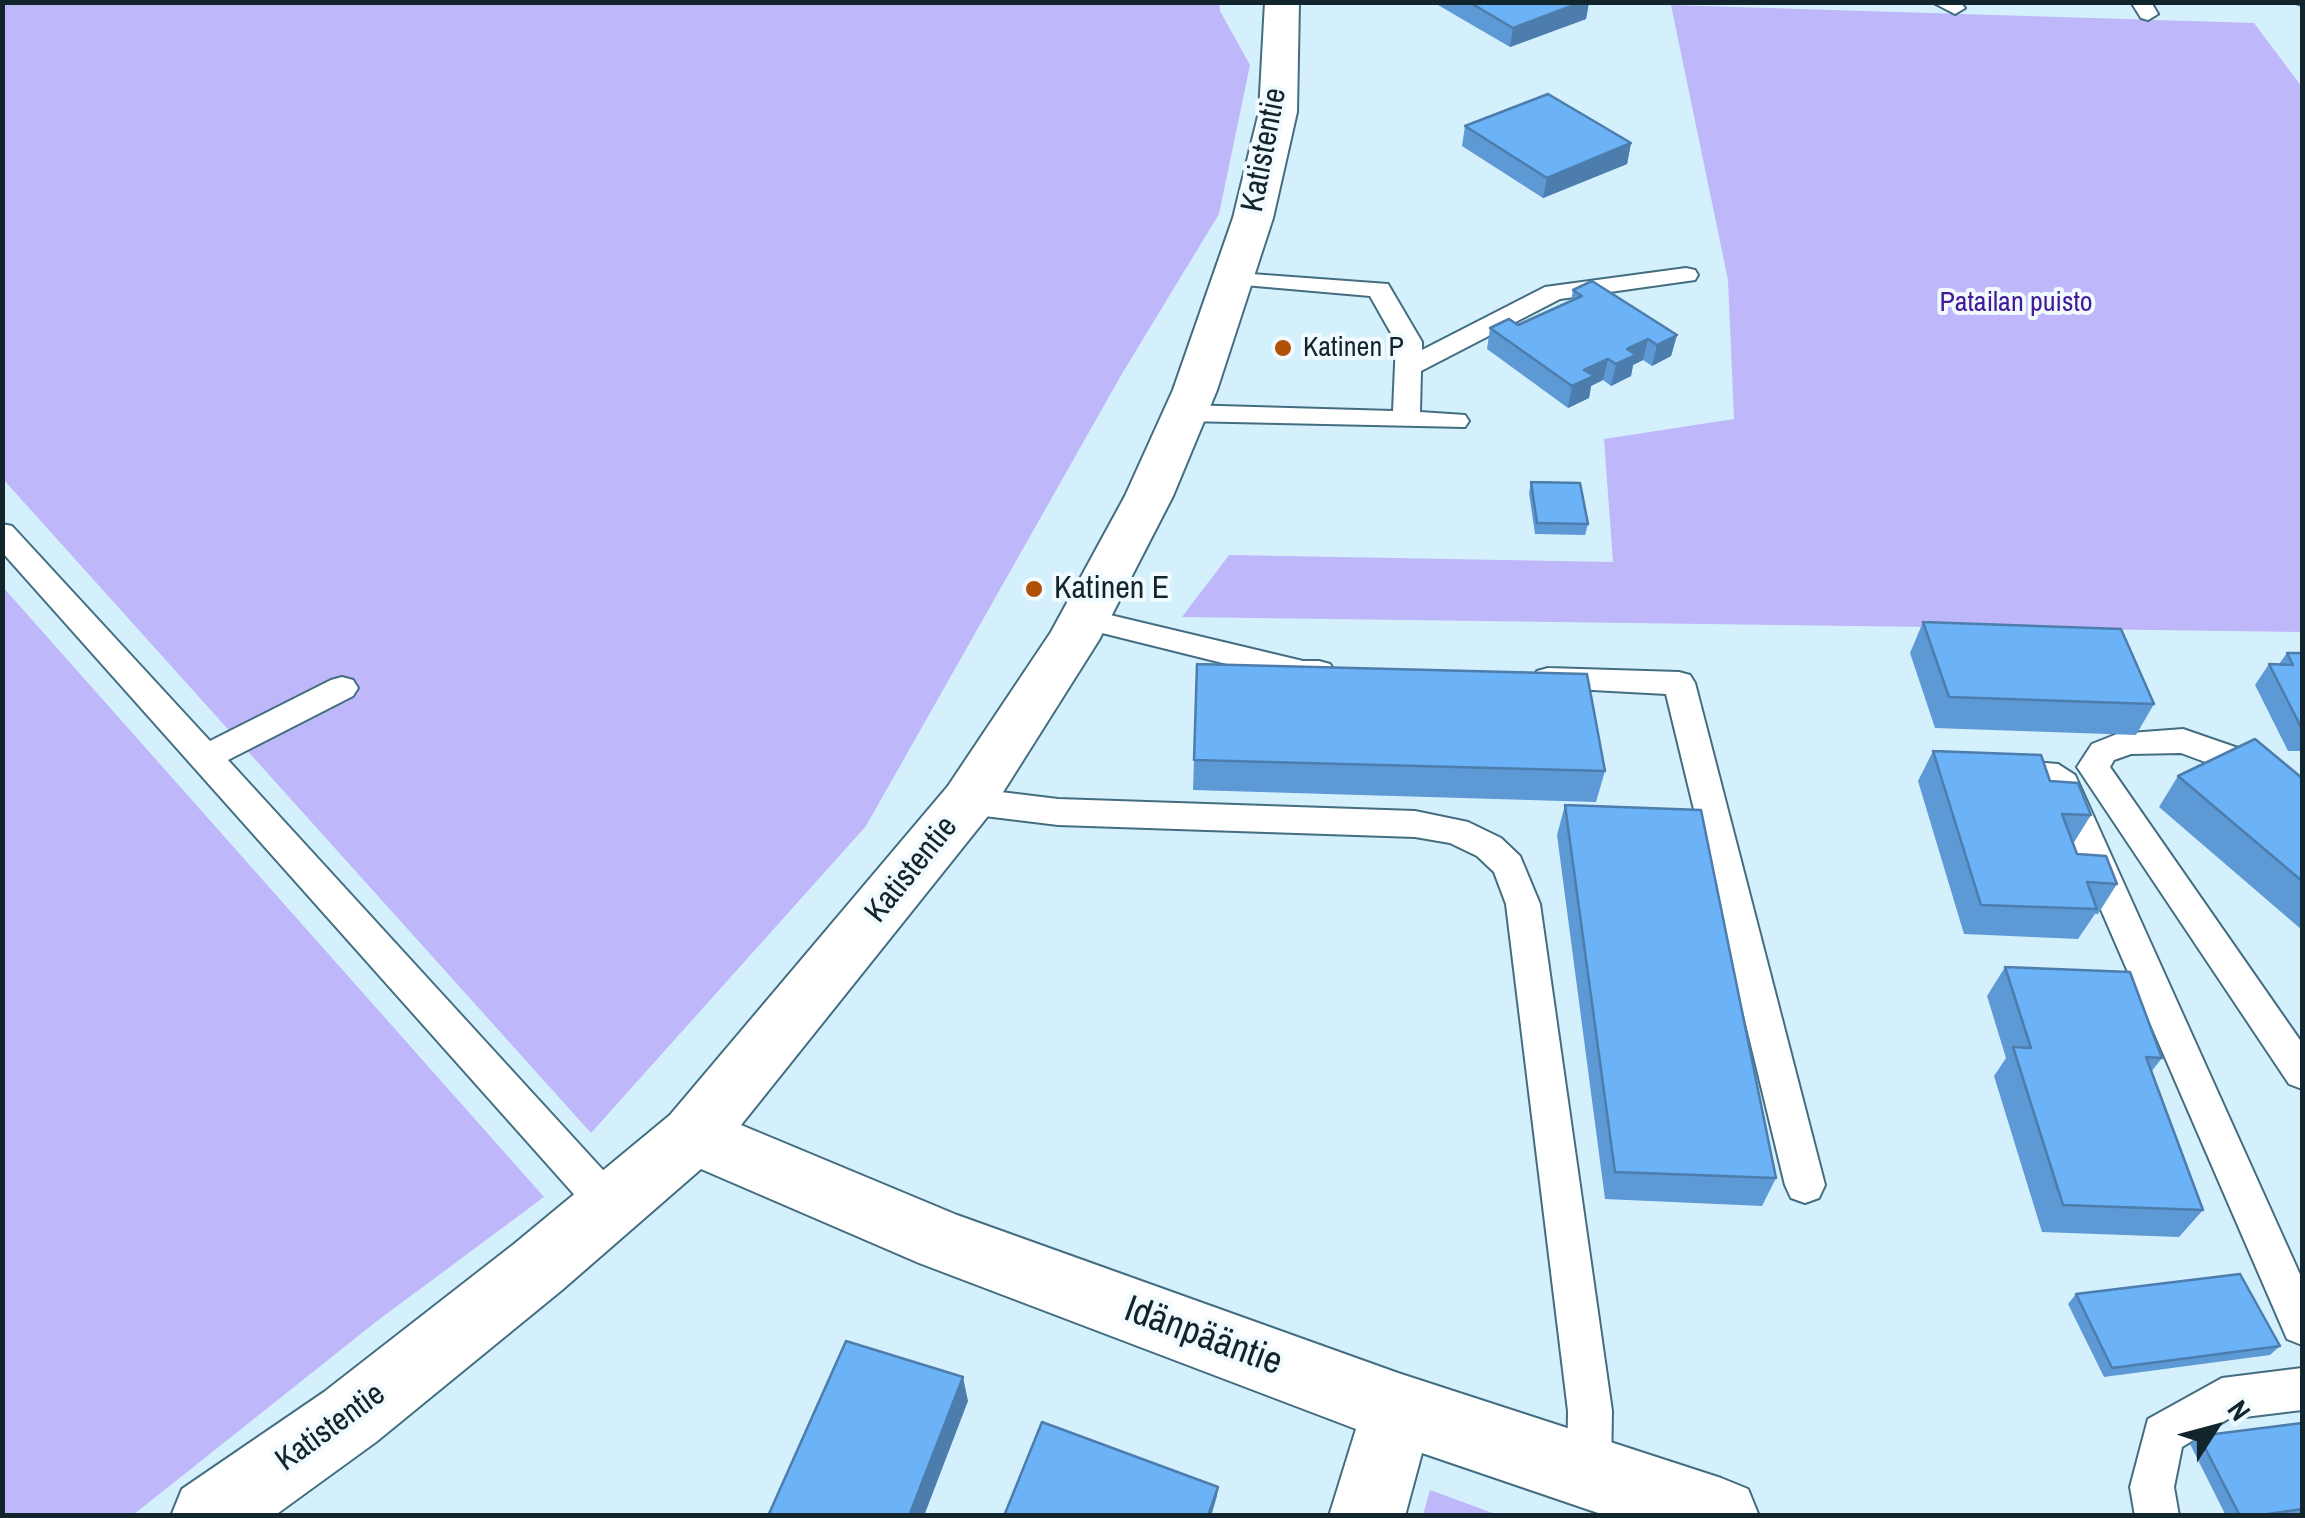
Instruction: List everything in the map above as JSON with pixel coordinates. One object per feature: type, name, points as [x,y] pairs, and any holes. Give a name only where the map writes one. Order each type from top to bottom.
[{"type":"street","name":"Katistentie","points":[[209,1516],[350,1417],[694,1135],[968,801],[1085,618],[1149,496],[1185,413],[1253,218],[1278,112],[1282,2]]},
{"type":"street","name":"Idänpääntie","points":[[694,1135],[943,1241],[1398,1409],[1722,1516]]},
{"type":"street","points":[[1367,1516],[1398,1409]]},
{"type":"lane","points":[[1408,367],[1554,292],[1686,275]]},
{"type":"lane","points":[[1234,276],[1379,288],[1409,342],[1406,420]]},
{"type":"lane","points":[[1185,413],[1455,421]]},
{"type":"lane","points":[[2,533],[610,1206]]},
{"type":"lane","points":[[1085,618],[1303,672],[1342,673]]},
{"type":"lane","points":[[1521,678],[1680,683],[1805,1185]]},
{"type":"lane","points":[[206,757],[342,688]]},
{"type":"lane","points":[[2302,810],[2227,757],[2184,741],[2128,742],[2102,752],[2093,767],[2302,1073]]},
{"type":"lane","points":[[1970,770],[2046,773],[2063,784],[2302,1325]]},
{"type":"lane","points":[[968,801],[1058,812],[1415,824],[1456,831],[1489,847],[1508,865],[1523,904],[1590,1411],[1589,1471]]},
{"type":"lane","points":[[2157,1516],[2152,1487],[2163,1434],[2222,1399],[2302,1389]]},
{"type":"green space","points":[[2,3],[1219,3],[1250,65],[1219,214],[1123,372],[866,826],[591,1133],[3,479]]},
{"type":"green space","name":"Patailan puisto","points":[[1671,5],[2254,23],[2302,87],[2302,632],[1182,617],[1229,555],[1613,562],[1604,439],[1734,419],[1728,280]]},
{"type":"green space","points":[[2,586],[544,1197],[377,1321],[133,1515],[3,1515]]},
{"type":"green space","points":[[1430,1490],[1498,1515],[1423,1515]]},
{"type":"building","points":[[1469,2],[1582,2],[1513,28]]},
{"type":"building","points":[[1548,94],[1631,143],[1547,178],[1465,126]]},
{"type":"building","points":[[1592,281],[1677,335],[1657,345],[1648,339],[1627,349],[1636,355],[1616,364],[1608,359],[1584,370],[1594,376],[1572,386],[1490,328],[1509,319],[1518,325],[1582,296],[1573,290]]},
{"type":"building","points":[[1531,482],[1580,483],[1588,524],[1537,523]]},
{"type":"building","points":[[1923,622],[2121,629],[2154,704],[1949,697]]},
{"type":"building","points":[[2287,653],[2302,653],[2302,729],[2269,664],[2293,665]]},
{"type":"building","points":[[1197,664],[1587,674],[1605,771],[1194,760]]},
{"type":"building","points":[[2255,739],[2302,778],[2302,881],[2178,776]]},
{"type":"building","points":[[1933,751],[2041,755],[2050,781],[2078,783],[2091,815],[2062,814],[2077,854],[2106,856],[2117,884],[2087,882],[2097,909],[1981,905]]},
{"type":"building","points":[[1565,805],[1701,810],[1776,1178],[1615,1172]]},
{"type":"building","points":[[2005,967],[2130,972],[2162,1058],[2146,1057],[2203,1210],[2063,1205],[2013,1047],[2031,1048]]},
{"type":"building","points":[[2240,1274],[2280,1346],[2112,1368],[2076,1294]]},
{"type":"building","points":[[846,1341],[963,1377],[909,1516],[768,1516]]},
{"type":"building","points":[[1042,1422],[1218,1487],[1208,1516],[1004,1516]]},
{"type":"building","points":[[2302,1423],[2302,1509],[2240,1516],[2199,1436]]},
{"type":"place","name":"Katinen P","points":[[1283,348]]},
{"type":"place","name":"Katinen E","points":[[1034,589]]}]
